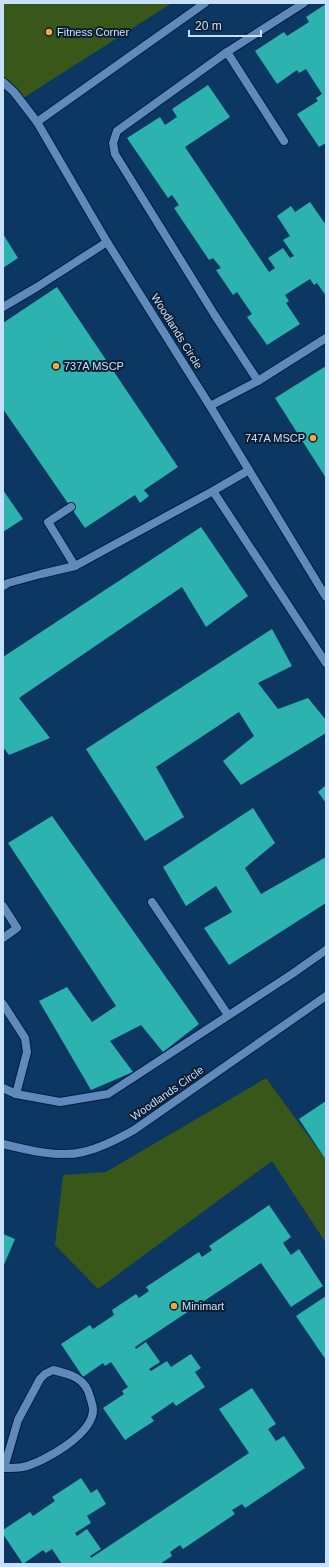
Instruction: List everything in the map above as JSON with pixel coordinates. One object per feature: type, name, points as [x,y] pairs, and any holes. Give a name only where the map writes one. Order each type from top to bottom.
[{"type":"street","points":[[37,122],[120,65],[204,3]]},
{"type":"street","points":[[258,381],[214,314],[115,154],[113,143],[117,131],[226,52],[304,3]]},
{"type":"street","points":[[226,52],[284,141]]},
{"type":"street","name":"Woodlands Circle","points":[[3,82],[14,92],[37,122],[107,242],[210,406],[326,597]]},
{"type":"street","points":[[3,307],[37,288],[107,242]]},
{"type":"street","points":[[210,406],[258,381],[326,338]]},
{"type":"street","points":[[3,586],[34,575],[75,566],[249,470]]},
{"type":"street","points":[[213,491],[326,663]]},
{"type":"street","points":[[71,507],[48,522],[75,566]]},
{"type":"street","points":[[152,902],[228,1015]]},
{"type":"street","points":[[3,906],[17,928],[3,938]]},
{"type":"street","points":[[3,1088],[16,1094],[60,1102],[108,1094],[292,974],[326,950]]},
{"type":"street","name":"Woodlands Circle","points":[[3,1144],[50,1154],[82,1153],[112,1142],[134,1130],[326,996]]},
{"type":"street","points":[[3,1004],[25,1038],[27,1052],[16,1094]]},
{"type":"street","points":[[53,1370],[70,1374],[83,1382],[89,1391],[93,1410],[90,1421],[83,1431],[60,1450],[38,1462],[22,1467],[4,1469],[18,1420],[40,1379],[45,1374],[53,1370]]},
{"type":"green space","points":[[3,3],[172,3],[17,102],[3,80]]},
{"type":"green space","points":[[266,1078],[326,1160],[326,1243],[272,1161],[98,1289],[55,1245],[63,1175],[106,1172]]},
{"type":"building","points":[[326,4],[326,143],[319,147],[297,114],[318,101],[316,98],[322,94],[306,69],[299,73],[297,70],[277,84],[255,51],[284,32],[287,36],[309,22],[306,17]]},
{"type":"building","points":[[208,85],[230,117],[185,147],[269,272],[275,268],[268,258],[283,248],[290,258],[294,256],[283,240],[290,236],[277,216],[291,206],[295,212],[310,202],[326,225],[326,296],[317,283],[314,285],[310,279],[285,295],[289,301],[286,303],[300,324],[267,345],[247,317],[252,314],[237,292],[233,295],[216,270],[221,268],[213,258],[209,260],[174,208],[179,205],[172,195],[168,198],[127,138],[160,117],[165,125],[177,117],[172,109]]},
{"type":"building","points":[[3,234],[18,258],[3,268]]},
{"type":"building","name":"737A MSCP","points":[[57,287],[178,467],[144,490],[149,496],[140,503],[135,495],[85,528],[3,409],[3,323]]},
{"type":"building","name":"747A MSCP","points":[[326,366],[326,478],[275,398]]},
{"type":"building","points":[[3,490],[23,519],[3,532]]},
{"type":"building","points":[[201,527],[248,596],[206,627],[182,587],[19,698],[50,738],[9,755],[3,747],[3,657]]},
{"type":"building","points":[[272,629],[292,666],[258,683],[278,709],[308,698],[326,720],[326,733],[241,785],[223,761],[254,736],[239,712],[156,767],[184,817],[145,841],[86,749]]},
{"type":"building","points":[[326,785],[326,803],[318,792]]},
{"type":"building","points":[[253,808],[275,843],[245,868],[261,894],[326,857],[326,903],[229,965],[204,928],[232,912],[216,886],[186,906],[163,867]]},
{"type":"building","points":[[52,816],[199,1024],[163,1052],[141,1025],[110,1041],[133,1072],[91,1090],[39,1001],[67,987],[92,1022],[116,1006],[8,843]]},
{"type":"building","points":[[326,1101],[326,1160],[299,1119]]},
{"type":"building","points":[[269,1205],[291,1237],[283,1243],[291,1255],[299,1249],[323,1286],[291,1307],[261,1263],[135,1347],[136,1349],[146,1342],[160,1362],[149,1369],[151,1371],[167,1361],[171,1367],[191,1354],[201,1368],[195,1372],[205,1387],[176,1406],[173,1402],[151,1417],[154,1421],[125,1440],[103,1408],[124,1394],[122,1391],[128,1387],[111,1362],[105,1366],[103,1363],[83,1377],[61,1344],[90,1325],[93,1329],[114,1315],[112,1310],[136,1294],[139,1298],[149,1291],[146,1287],[199,1252],[202,1257],[212,1250],[209,1246]]},
{"type":"building","points":[[3,1234],[15,1239],[3,1267]]},
{"type":"building","points":[[326,1296],[326,1360],[296,1316]]},
{"type":"building","points":[[252,1388],[276,1424],[268,1429],[276,1441],[284,1436],[305,1468],[245,1508],[242,1504],[232,1510],[235,1514],[183,1549],[180,1545],[170,1552],[172,1556],[160,1564],[62,1564],[52,1549],[46,1553],[43,1550],[23,1564],[3,1534],[3,1530],[30,1512],[33,1516],[55,1501],[52,1497],[81,1478],[91,1493],[97,1489],[106,1504],[87,1516],[91,1523],[75,1533],[77,1536],[87,1529],[101,1549],[90,1556],[91,1558],[249,1453],[219,1409]]},
{"type":"place","name":"Fitness Corner","points":[[49,32]]},
{"type":"place","name":"737A MSCP","points":[[56,366]]},
{"type":"place","name":"747A MSCP","points":[[313,438]]},
{"type":"place","name":"Minimart","points":[[174,1306]]}]
